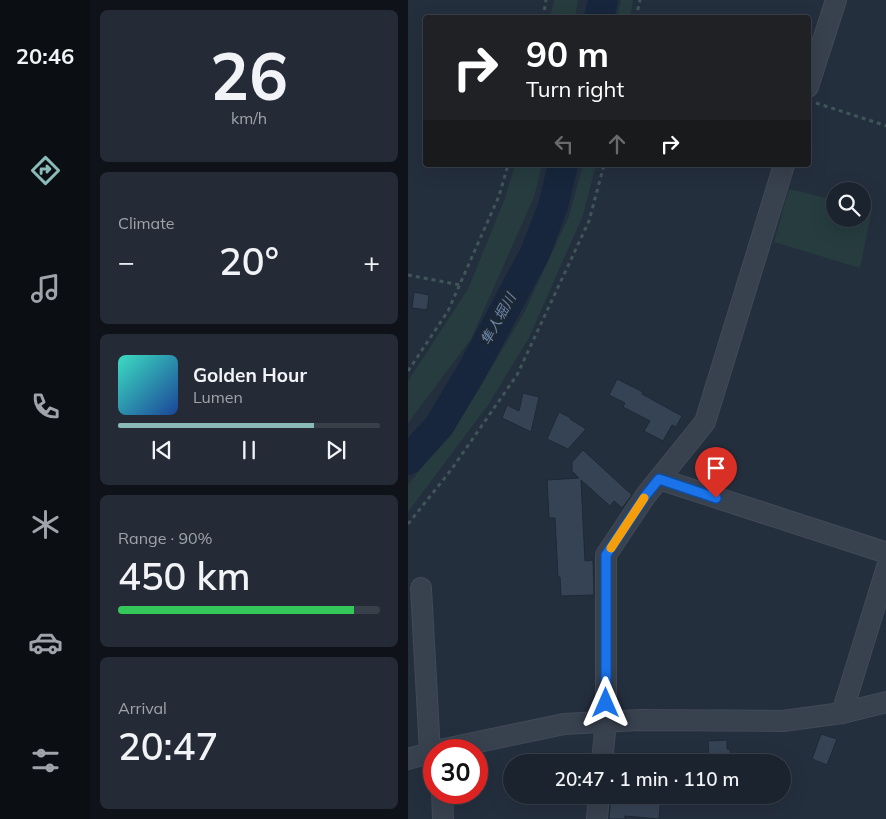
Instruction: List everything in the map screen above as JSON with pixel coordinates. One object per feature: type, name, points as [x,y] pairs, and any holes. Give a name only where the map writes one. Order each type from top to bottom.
[{"type":"street","points":[[811,78],[836,0]]},
{"type":"street","points":[[603,754],[606,722],[606,555],[646,495],[705,422],[783,167]]},
{"type":"street","points":[[659,479],[886,553]]},
{"type":"street","points":[[842,713],[886,567]]},
{"type":"street","points":[[421,588],[436,739]]},
{"type":"street","points":[[488,740],[564,724],[640,720],[783,721],[842,713],[886,702]]},
{"type":"street","points":[[408,759],[423,755]]},
{"type":"street","points":[[442,804],[443,819]]},
{"type":"street","points":[[597,819],[599,804]]},
{"type":"path","points":[[544,15],[546,0]]},
{"type":"path","points":[[637,15],[640,0]]},
{"type":"path","points":[[811,102],[886,126]]},
{"type":"path","points":[[408,371],[448,311],[499,196],[507,167]]},
{"type":"path","points":[[408,524],[451,470],[518,375],[589,222],[603,167]]},
{"type":"path","points":[[408,274],[460,285]]},
{"type":"green space","points":[[554,0],[578,0],[575,15],[550,15]]},
{"type":"green space","points":[[621,0],[633,0],[630,15],[617,15]]},
{"type":"green space","points":[[514,167],[542,167],[534,197],[471,339],[408,423],[408,381],[468,289],[505,198]]},
{"type":"green space","points":[[582,167],[595,167],[583,215],[529,338],[488,405],[408,512],[408,485],[462,417],[524,313],[569,216]]},
{"type":"green space","points":[[789,189],[826,198],[826,227],[868,227],[860,268],[774,242]]},
{"type":"building","points":[[414,292],[429,295],[427,310],[412,308]]},
{"type":"building","points":[[617,379],[643,392],[642,394],[682,416],[676,427],[672,425],[663,441],[644,431],[650,421],[623,407],[625,403],[609,395]]},
{"type":"building","points":[[523,393],[539,397],[531,432],[502,418],[507,405],[519,411]]},
{"type":"building","points":[[559,412],[586,429],[568,449],[547,439]]},
{"type":"building","points":[[583,450],[632,495],[622,508],[614,501],[610,506],[581,480],[585,561],[593,560],[594,595],[561,596],[560,577],[558,577],[555,518],[549,518],[547,480],[579,478],[572,471],[572,462]]},
{"type":"building","points":[[821,734],[837,739],[827,765],[812,759]]},
{"type":"building","points":[[727,740],[727,749],[730,749],[730,754],[709,754],[708,741]]},
{"type":"building","points":[[610,804],[660,804],[659,819],[625,816],[625,819],[609,819]]},
{"type":"waterway","name":"隼人堀川","points":[[600,15],[603,0]]},
{"type":"waterway","name":"隼人堀川","points":[[408,460],[439,426],[473,369],[535,253],[553,206],[563,167]]},
{"type":"slow traffic","points":[[611,548],[644,498]]},
{"type":"route","points":[[606,703],[606,555],[646,495],[659,479],[716,498]]}]
